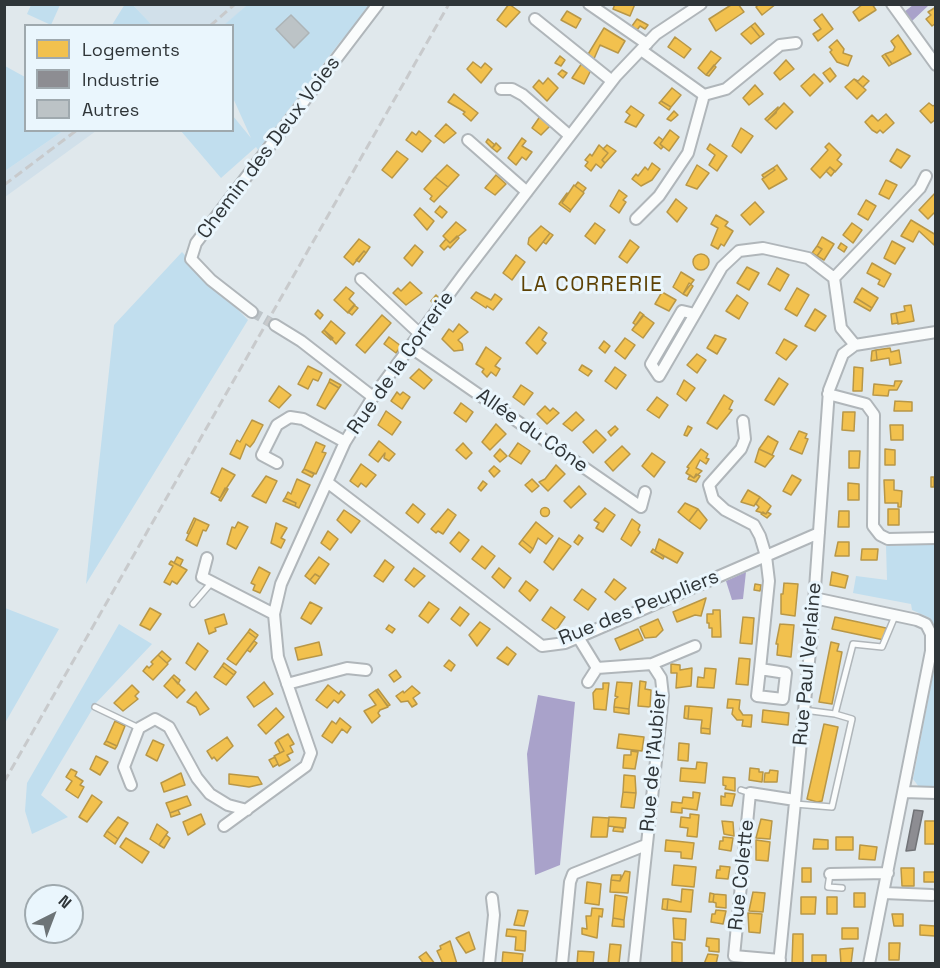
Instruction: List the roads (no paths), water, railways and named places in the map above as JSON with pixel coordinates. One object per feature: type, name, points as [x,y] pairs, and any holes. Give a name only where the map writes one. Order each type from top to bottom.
[{"type":"street","name":"Chemin des Deux Voies","points":[[252,312],[210,280],[191,259],[196,243],[378,4]]},
{"type":"street","points":[[589,4],[704,95]]},
{"type":"street","name":"Rue de la Correrie","points":[[224,826],[306,766],[311,753],[278,657],[274,614],[281,584],[345,442],[373,397],[612,81],[656,34],[701,4]]},
{"type":"street","points":[[892,4],[936,65]]},
{"type":"street","points":[[535,19],[612,81]]},
{"type":"street","points":[[704,95],[726,89],[780,45],[796,43]]},
{"type":"street","points":[[501,89],[512,89],[523,95],[570,136]]},
{"type":"street","points":[[636,219],[659,196],[688,153],[704,95]]},
{"type":"street","points":[[468,140],[527,192]]},
{"type":"street","points":[[834,278],[920,188],[926,176]]},
{"type":"street","points":[[695,314],[682,310],[651,364],[659,376],[695,314],[722,267],[739,251],[763,248],[808,258],[834,278],[841,328],[855,345],[936,332]]},
{"type":"street","points":[[361,279],[420,334]]},
{"type":"street","points":[[275,325],[301,341],[373,397]]},
{"type":"street","name":"Rue Paul Verlaine","points":[[780,962],[814,598],[828,394],[843,354],[855,345]]},
{"type":"street","name":"Allée du Cône","points":[[410,347],[641,507],[645,492]]},
{"type":"street","points":[[828,394],[866,404],[874,415],[873,526],[880,535],[888,539],[936,538]]},
{"type":"street","points":[[277,463],[262,455],[277,426],[290,417],[303,419],[345,442]]},
{"type":"street","points":[[743,422],[745,439],[741,449],[709,485],[713,499],[725,510],[754,525],[766,556],[769,581],[760,669]]},
{"type":"street","name":"Rue des Peupliers","points":[[327,482],[542,646],[565,643],[819,532]]},
{"type":"street","points":[[207,558],[202,577],[274,614]]},
{"type":"street","points":[[814,598],[926,624],[931,634],[931,651],[884,893],[868,963]]},
{"type":"street","points":[[578,637],[597,668],[588,682]]},
{"type":"street","points":[[652,664],[695,646]]},
{"type":"street","name":"Rue de l'Aubier","points":[[597,668],[652,664],[661,678],[663,696],[634,963]]},
{"type":"street","points":[[287,684],[347,668],[366,670]]},
{"type":"street","points":[[131,785],[123,766],[139,728],[155,719],[169,727],[197,778],[210,794],[228,805],[247,810]]},
{"type":"street","name":"Rue Colette","points":[[780,962],[729,956],[746,791],[795,802]]},
{"type":"street","points":[[904,792],[936,793]]},
{"type":"street","name":"Rue de l'Aubier","points":[[562,963],[570,882],[573,874],[646,845]]},
{"type":"street","points":[[830,874],[888,873]]},
{"type":"street","points":[[884,893],[932,895]]},
{"type":"street","points":[[489,963],[494,915],[492,898]]},
{"type":"lane","points":[[193,604],[212,582]]},
{"type":"lane","points":[[835,714],[853,644],[882,647],[895,616]]},
{"type":"lane","points":[[95,707],[139,728]]},
{"type":"lane","points":[[795,802],[832,807],[852,719],[804,710]]},
{"type":"lane","points":[[830,874],[828,886],[842,888]]},
{"type":"tunnel","points":[[252,312],[275,325]]},
{"type":"railway","points":[[212,24],[235,4]]},
{"type":"railway","points":[[4,782],[449,4]]},
{"type":"railway","points":[[4,185],[74,132]]},
{"type":"district","name":"LA CORRERIE","points":[[592,285]]}]
